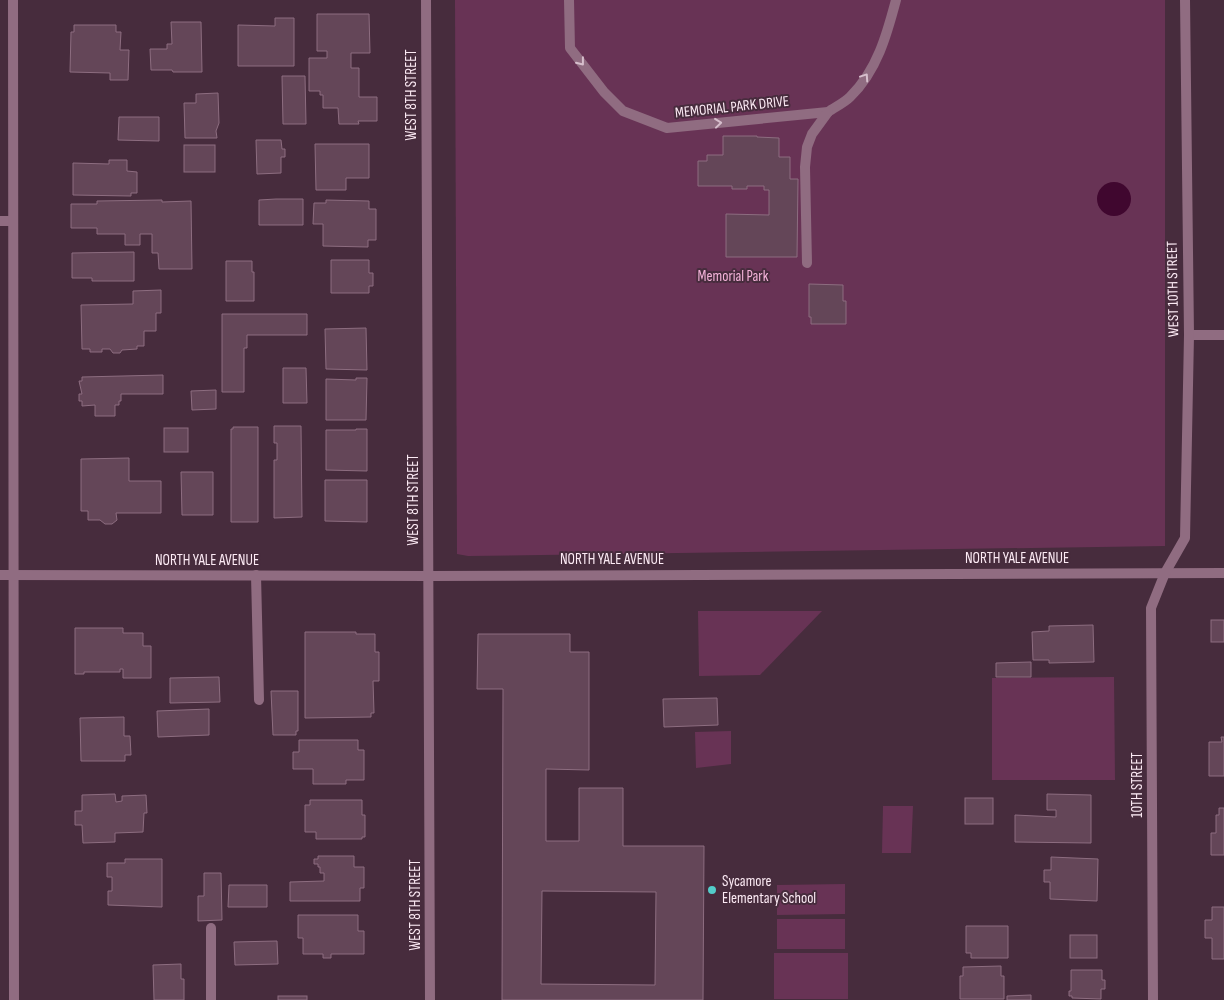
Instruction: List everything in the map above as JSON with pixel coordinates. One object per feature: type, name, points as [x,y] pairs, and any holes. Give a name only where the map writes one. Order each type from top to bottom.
[{"type":"street","points":[[13,0],[14,1000]]},
{"type":"street","name":"WEST 8TH STREET","points":[[426,0],[430,1000]]},
{"type":"street","name":"MEMORIAL PARK DRIVE","points":[[570,0],[570,48],[604,92],[623,111],[667,128],[828,112]]},
{"type":"street","name":"MEMORIAL PARK DRIVE","points":[[808,263],[805,167],[812,134],[828,112],[850,97],[866,77],[882,49],[896,0]]},
{"type":"street","name":"WEST 10TH STREET","points":[[1165,574],[1185,538],[1189,335],[1185,0]]},
{"type":"street","points":[[0,221],[14,221]]},
{"type":"street","points":[[1189,335],[1224,335]]},
{"type":"street","name":"NORTH YALE AVENUE","points":[[0,575],[429,576],[1224,573]]},
{"type":"street","name":"10TH STREET","points":[[1152,1000],[1151,608],[1165,574]]},
{"type":"street","points":[[256,575],[260,700]]},
{"type":"street","points":[[211,928],[211,1000]]},
{"type":"green space","name":"Memorial Park","points":[[455,0],[1165,0],[1165,546],[468,556],[457,554]]},
{"type":"green space","points":[[698,611],[822,611],[760,675],[699,676]]},
{"type":"green space","points":[[1114,677],[1115,780],[992,780],[992,678]]},
{"type":"green space","points":[[731,731],[731,764],[696,768],[695,732]]},
{"type":"green space","points":[[883,806],[913,806],[911,853],[882,853]]},
{"type":"green space","points":[[845,884],[845,914],[777,915],[777,885]]},
{"type":"green space","points":[[777,919],[845,919],[845,949],[777,949]]},
{"type":"green space","points":[[774,953],[848,953],[848,999],[774,999]]},
{"type":"shaded area","points":[[1114,182],[1126,187],[1131,199],[1126,211],[1114,216],[1102,211],[1097,199],[1102,187]]},
{"type":"building","points":[[317,14],[369,14],[370,53],[351,53],[351,68],[359,68],[359,97],[377,97],[377,121],[358,121],[359,124],[339,124],[338,108],[323,108],[323,95],[320,95],[320,91],[309,91],[309,58],[327,58],[327,51],[317,51]]},
{"type":"building","points":[[275,18],[294,18],[294,66],[238,66],[238,25],[275,26]]},
{"type":"building","points":[[171,22],[201,22],[202,72],[151,70],[150,49],[167,49],[167,44],[172,44]]},
{"type":"building","points":[[74,25],[116,25],[116,32],[121,32],[120,50],[129,50],[128,80],[110,80],[110,73],[70,72],[71,32],[74,32]]},
{"type":"building","points":[[282,76],[305,76],[306,124],[283,124]]},
{"type":"building","points":[[218,93],[219,123],[216,131],[217,138],[185,138],[184,103],[196,103],[196,94]]},
{"type":"building","points":[[119,117],[159,117],[159,141],[118,140]]},
{"type":"building","points":[[723,136],[779,138],[779,157],[790,157],[790,179],[798,179],[797,257],[726,257],[726,214],[769,215],[769,190],[764,190],[764,186],[747,186],[747,189],[732,189],[732,186],[698,186],[698,161],[707,161],[707,155],[723,155]]},
{"type":"building","points":[[256,140],[281,140],[282,149],[285,149],[285,157],[281,157],[281,173],[257,174]]},
{"type":"building","points":[[315,144],[369,144],[369,178],[346,178],[346,190],[316,190]]},
{"type":"building","points":[[184,145],[215,145],[215,172],[184,172]]},
{"type":"building","points":[[109,160],[127,160],[127,171],[137,172],[137,193],[131,193],[131,196],[73,195],[73,163],[109,164]]},
{"type":"building","points":[[303,199],[303,225],[259,225],[259,200]]},
{"type":"building","points":[[162,200],[162,202],[191,201],[192,269],[159,269],[158,253],[152,253],[152,234],[140,234],[140,245],[125,245],[125,234],[97,234],[97,228],[71,228],[71,204],[97,204],[97,201]]},
{"type":"building","points":[[326,200],[369,201],[369,209],[376,209],[376,240],[368,240],[368,247],[323,246],[323,224],[313,224],[314,203],[326,203]]},
{"type":"building","points":[[134,252],[134,281],[92,281],[92,278],[72,278],[72,253]]},
{"type":"building","points":[[331,260],[369,260],[369,273],[373,273],[373,286],[369,286],[369,293],[331,293]]},
{"type":"building","points":[[226,261],[252,261],[254,301],[226,301]]},
{"type":"building","points":[[809,284],[843,285],[843,301],[846,301],[846,324],[811,324],[811,317],[809,317]]},
{"type":"building","points":[[161,290],[161,313],[156,313],[156,331],[144,331],[144,346],[137,346],[137,349],[122,350],[120,353],[113,353],[110,349],[102,349],[102,352],[90,352],[90,349],[82,349],[81,305],[133,304],[133,291]]},
{"type":"building","points":[[222,314],[307,314],[307,335],[247,335],[247,348],[244,348],[244,392],[222,392]]},
{"type":"building","points":[[366,328],[367,370],[326,369],[325,329]]},
{"type":"building","points":[[283,368],[306,368],[307,403],[283,403]]},
{"type":"building","points":[[163,375],[163,394],[121,394],[119,405],[115,405],[115,416],[95,416],[95,405],[82,406],[82,401],[79,401],[79,394],[82,394],[79,381],[82,381],[82,377]]},
{"type":"building","points":[[356,378],[367,378],[366,420],[326,420],[326,379],[356,380]]},
{"type":"building","points":[[216,390],[216,409],[192,410],[191,391]]},
{"type":"building","points":[[274,426],[301,426],[302,517],[274,518],[274,460],[277,460],[277,443],[274,443]]},
{"type":"building","points":[[233,427],[258,427],[258,522],[231,522],[231,429]]},
{"type":"building","points":[[164,428],[188,428],[188,452],[164,452]]},
{"type":"building","points":[[367,429],[367,471],[326,470],[326,430]]},
{"type":"building","points":[[129,458],[129,481],[161,481],[161,513],[116,513],[117,520],[112,524],[105,524],[100,520],[88,520],[88,511],[81,511],[81,459]]},
{"type":"building","points":[[181,472],[213,472],[213,515],[182,515]]},
{"type":"building","points":[[325,480],[367,480],[367,522],[325,521]]},
{"type":"building","points":[[1211,620],[1224,620],[1224,642],[1211,642]]},
{"type":"building","points":[[1093,625],[1094,662],[1049,663],[1049,660],[1033,660],[1032,632],[1049,631],[1049,626]]},
{"type":"building","points":[[75,628],[123,628],[123,633],[143,633],[143,646],[151,646],[151,678],[123,678],[123,669],[120,669],[120,672],[84,672],[84,674],[75,674]]},
{"type":"building","points":[[305,632],[375,634],[375,652],[379,652],[379,681],[373,681],[374,713],[371,713],[371,717],[305,718]]},
{"type":"building","points":[[478,634],[570,634],[570,652],[589,652],[589,770],[546,769],[546,841],[579,841],[579,788],[623,788],[623,846],[704,846],[703,1000],[502,1000],[503,689],[477,689]],"holes":[[[542,891],[656,892],[655,985],[541,984]]]},
{"type":"building","points":[[1031,662],[1031,677],[996,677],[996,663]]},
{"type":"building","points":[[219,677],[220,702],[170,703],[170,678]]},
{"type":"building","points":[[271,691],[298,691],[298,731],[296,731],[296,735],[273,735]]},
{"type":"building","points":[[717,698],[718,725],[664,727],[663,699]]},
{"type":"building","points":[[209,709],[209,735],[158,737],[157,711]]},
{"type":"building","points":[[124,717],[124,736],[130,736],[131,755],[125,755],[125,761],[81,761],[80,718]]},
{"type":"building","points":[[1221,737],[1224,737],[1224,776],[1209,776],[1209,742],[1222,742]]},
{"type":"building","points":[[299,740],[358,740],[358,750],[364,750],[364,780],[346,780],[346,784],[313,784],[313,769],[293,769],[293,752],[299,752]]},
{"type":"building","points":[[115,794],[116,802],[122,801],[122,796],[146,795],[147,813],[144,813],[143,832],[115,833],[115,842],[83,843],[82,825],[75,825],[75,811],[82,811],[82,795]]},
{"type":"building","points":[[1047,794],[1091,795],[1091,843],[1015,842],[1015,815],[1056,817],[1056,810],[1047,810]]},
{"type":"building","points":[[965,798],[993,798],[993,824],[965,824]]},
{"type":"building","points":[[310,800],[362,800],[362,815],[365,815],[365,837],[362,837],[362,839],[316,839],[316,832],[305,832],[305,805],[310,805]]},
{"type":"building","points":[[1219,808],[1224,808],[1224,855],[1211,855],[1211,833],[1216,833],[1216,815],[1219,815]]},
{"type":"building","points":[[318,856],[354,856],[354,867],[364,867],[364,888],[360,888],[360,901],[290,901],[290,882],[324,881],[324,873],[320,873],[318,864],[314,864],[314,859],[318,859]]},
{"type":"building","points":[[1051,857],[1098,859],[1097,901],[1050,899],[1050,882],[1044,882],[1044,870],[1051,870]]},
{"type":"building","points":[[125,859],[162,859],[162,907],[108,905],[108,891],[112,891],[112,877],[107,877],[107,863],[125,863]]},
{"type":"building","points":[[204,873],[221,873],[222,920],[198,921],[198,896],[204,896]]},
{"type":"building","points":[[229,885],[267,885],[267,907],[228,907]]},
{"type":"building","points":[[1212,907],[1224,907],[1224,959],[1212,959],[1212,938],[1205,938],[1205,920],[1212,920]]},
{"type":"building","points":[[298,915],[358,915],[358,931],[364,931],[364,954],[331,954],[331,958],[323,958],[323,954],[303,954],[303,938],[298,938]]},
{"type":"building","points":[[966,926],[1008,926],[1008,958],[971,958],[971,953],[966,953]]},
{"type":"building","points":[[1070,935],[1097,935],[1097,958],[1070,958]]},
{"type":"building","points":[[277,941],[278,964],[235,965],[234,942]]},
{"type":"building","points":[[181,964],[181,979],[184,979],[184,1000],[154,1000],[153,965]]},
{"type":"building","points":[[1001,966],[1001,976],[1004,976],[1004,999],[960,999],[960,976],[963,976],[963,967]]},
{"type":"building","points":[[1071,970],[1102,970],[1102,980],[1105,980],[1105,989],[1101,989],[1101,999],[1072,998],[1072,996],[1069,996],[1069,991],[1071,991]]},
{"type":"building","points":[[1031,995],[1031,1000],[1007,1000],[1007,996]]},
{"type":"building","points":[[278,996],[307,996],[307,1000],[278,1000]]},
{"type":"place","name":"Sycamore Elementary School","points":[[712,890]]}]
